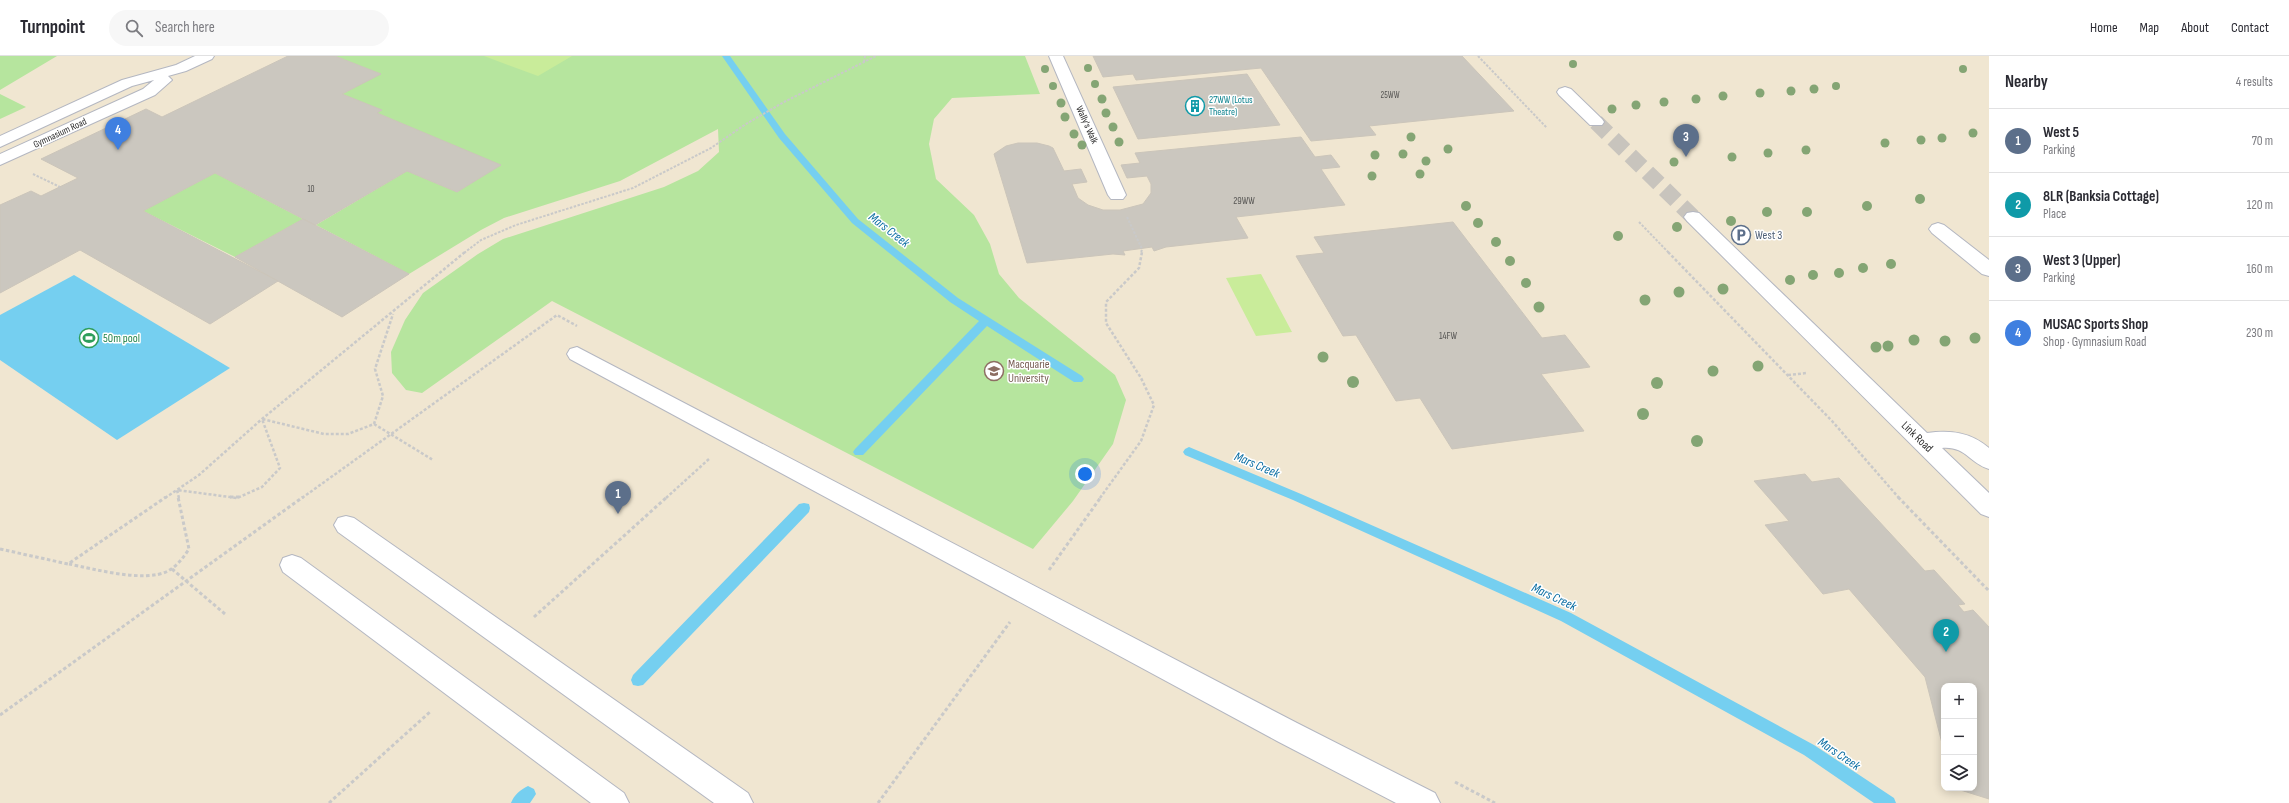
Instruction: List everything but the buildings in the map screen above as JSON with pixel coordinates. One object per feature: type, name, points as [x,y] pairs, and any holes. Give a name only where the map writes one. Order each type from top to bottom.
[{"type":"street","name":"Gymnasium Road","points":[[0,142],[127,83],[181,68],[207,56]]},
{"type":"street","name":"Wally's Walk","points":[[1056,56],[1117,195]]},
{"type":"street","name":"Gymnasium Road","points":[[0,160],[149,92],[181,68]]},
{"type":"street","points":[[1565,92],[1596,122]]},
{"type":"street","name":"Link Road","points":[[1693,217],[1989,508]]},
{"type":"street","points":[[1938,230],[1989,270]]},
{"type":"street","points":[[577,354],[1425,803]]},
{"type":"street","points":[[1923,442],[1952,438],[1972,445],[1989,461]]},
{"type":"street","points":[[346,524],[738,803]]},
{"type":"street","points":[[292,565],[614,803]]},
{"type":"path","points":[[864,63],[865,56]]},
{"type":"path","points":[[68,564],[199,475],[262,419],[393,313],[434,276],[482,240],[516,225],[633,188],[711,148],[746,124],[784,102],[876,56]]},
{"type":"path","points":[[1478,56],[1547,128]]},
{"type":"path","points":[[878,803],[1141,441],[1154,405],[1141,378],[1106,323],[1106,302],[1139,268],[1142,249],[1117,195]]},
{"type":"path","points":[[1639,222],[1827,416],[1878,476],[1989,591]]},
{"type":"path","points":[[374,424],[383,396],[375,369],[393,313]]},
{"type":"path","points":[[0,714],[557,315]]},
{"type":"path","points":[[262,419],[324,434],[348,434],[374,424]]},
{"type":"path","points":[[176,490],[237,498],[262,487],[280,468],[262,419]]},
{"type":"path","points":[[374,424],[434,460]]},
{"type":"path","points":[[531,620],[710,458]]},
{"type":"path","points":[[0,549],[68,564],[148,577],[172,569],[183,560],[189,549],[176,490]]},
{"type":"path","points":[[172,569],[225,614]]},
{"type":"path","points":[[329,803],[437,705]]},
{"type":"shaded area","name":"Macquarie University","points":[[0,56],[1989,56],[1989,803],[0,803]]},
{"type":"green space","points":[[0,56],[57,56],[0,90]]},
{"type":"green space","points":[[335,56],[1025,56],[1040,94],[952,98],[934,119],[929,144],[936,179],[974,215],[990,244],[999,274],[1019,298],[1115,375],[1126,400],[1113,444],[1073,501],[1033,549],[552,301],[422,393],[406,390],[392,373],[391,352],[405,320],[423,293],[478,254],[503,239],[664,187],[698,171],[719,152],[718,129],[620,181],[504,218],[481,230],[409,274],[316,225],[407,171],[457,192],[500,165],[377,113],[381,110],[342,94],[380,74]]},
{"type":"green space","points":[[484,56],[572,56],[538,76]]},
{"type":"green space","points":[[0,94],[26,107],[0,119]]},
{"type":"green space","points":[[215,173],[303,219],[235,257],[143,211]]},
{"type":"green space","points":[[1261,274],[1292,332],[1256,336],[1226,278]]},
{"type":"water","name":"50m pool","points":[[74,275],[230,368],[117,440],[0,360],[0,315]]},
{"type":"waterway","name":"Mars Creek","points":[[726,56],[782,136],[855,221],[954,300],[986,320]]},
{"type":"waterway","points":[[859,452],[986,320]]},
{"type":"waterway","name":"Mars Creek","points":[[986,320],[1078,379]]},
{"type":"waterway","name":"Mars Creek","points":[[1189,452],[1297,497],[1566,617],[1809,750],[1888,803]]},
{"type":"waterway","points":[[638,680],[804,508]]},
{"type":"waterway","points":[[519,803],[528,794]]},
{"type":"tunnel","points":[[1596,122],[1693,217]]},
{"type":"place","name":"27WW (Lotus Theatre)","points":[[1195,106]]},
{"type":"place","name":"MUSAC Sports Shop","points":[[118,150]]},
{"type":"place","name":"West 3 (Upper)","points":[[1686,157]]},
{"type":"place","name":"West 3","points":[[1741,235]]},
{"type":"place","name":"50m pool","points":[[89,338]]},
{"type":"place","name":"Macquarie University","points":[[994,371]]},
{"type":"place","name":"West 5","points":[[618,514]]},
{"type":"place","name":"8LR (Banksia Cottage)","points":[[1946,652]]}]
